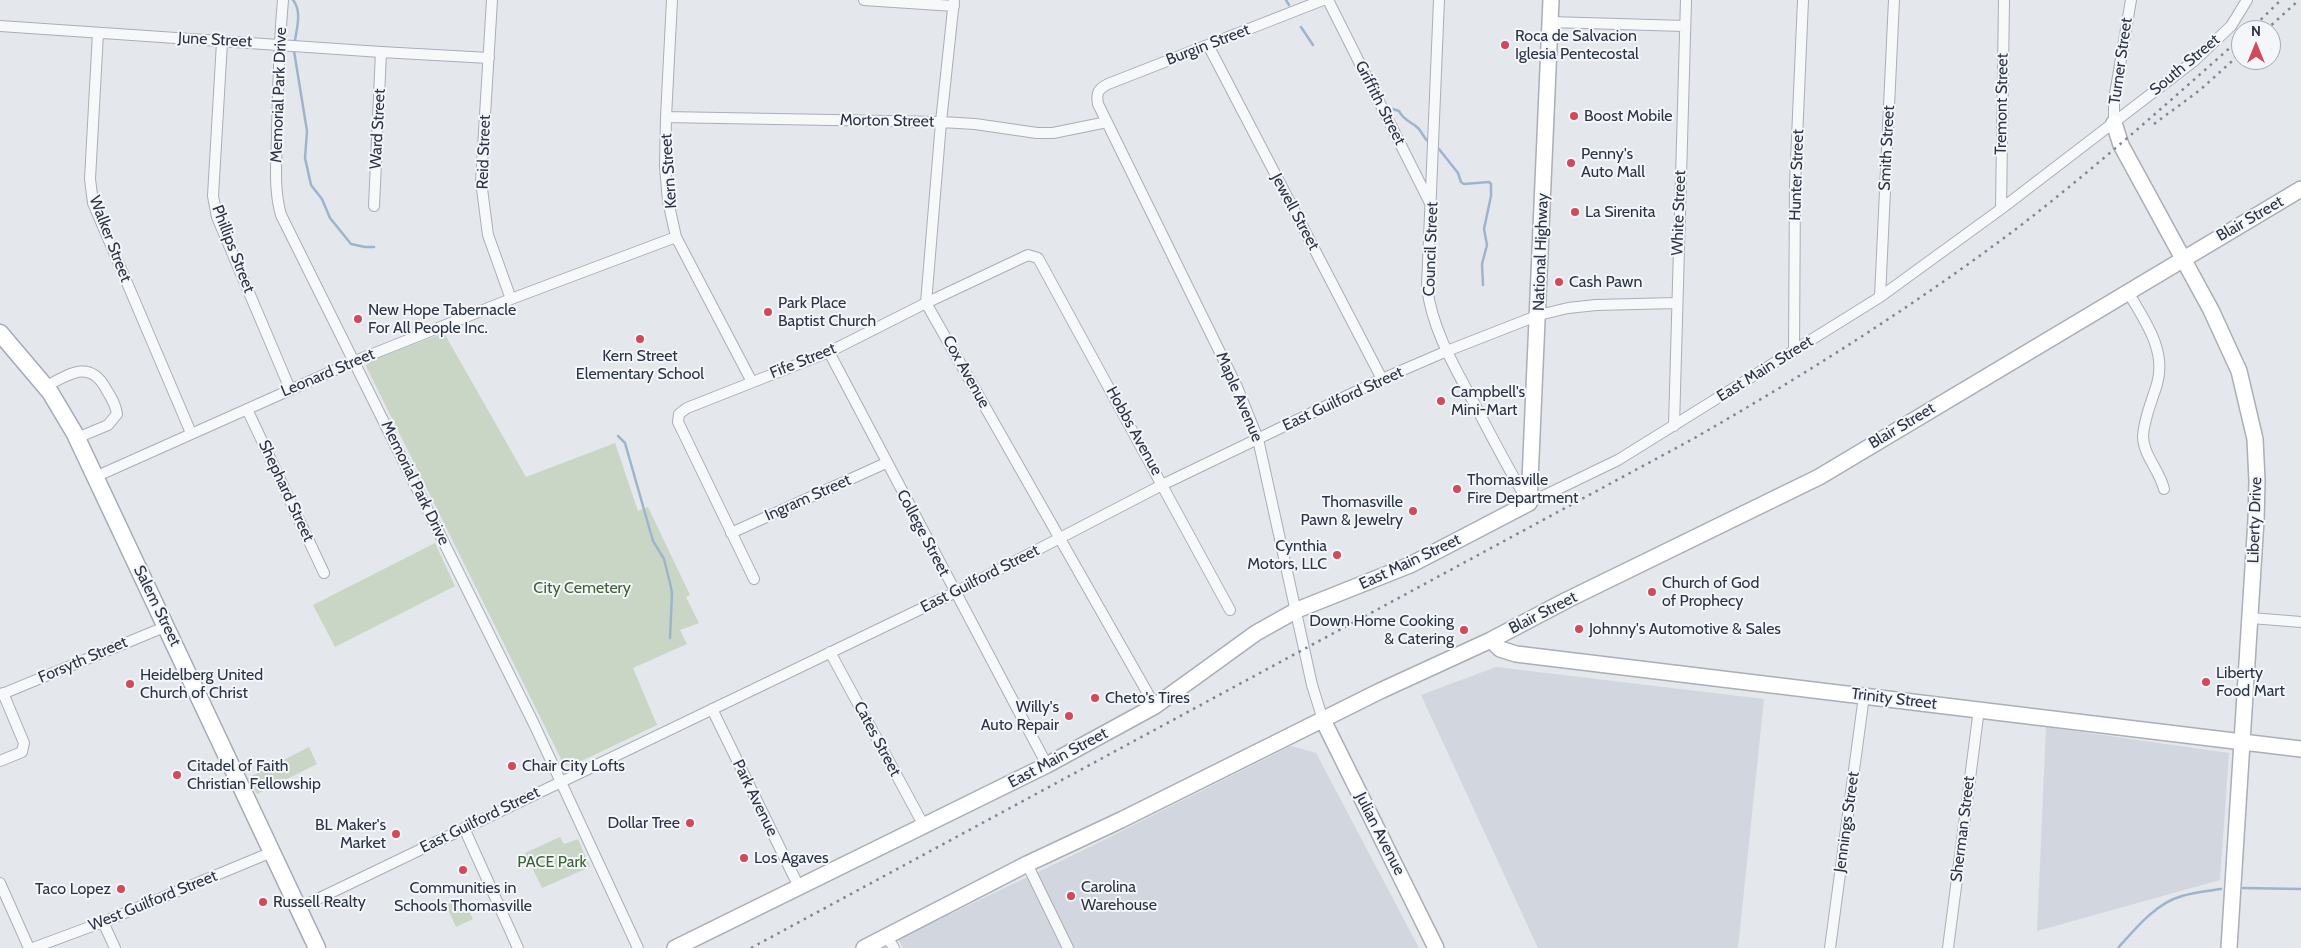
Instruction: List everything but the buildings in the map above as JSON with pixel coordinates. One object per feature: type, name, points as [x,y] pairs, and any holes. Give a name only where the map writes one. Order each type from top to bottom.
[{"type":"main road","name":"Salem Street","points":[[0,333],[45,387],[77,438],[317,948]]},
{"type":"street","name":"Memorial Park Drive","points":[[283,0],[279,44],[277,199],[288,230],[355,361],[534,724],[638,948]]},
{"type":"street","name":"Reid Street","points":[[492,0],[481,181],[488,235],[511,299]]},
{"type":"street","name":"Kern Street","points":[[672,0],[665,167],[668,201],[676,237],[752,382]]},
{"type":"street","points":[[864,0],[954,3],[941,122],[926,303]]},
{"type":"street","name":"Burgin Street","points":[[1096,95],[1100,88],[1108,84],[1323,0]]},
{"type":"street","name":"Griffith Street","points":[[1328,0],[1432,206]]},
{"type":"street","name":"Council Street","points":[[1439,0],[1432,206],[1427,287],[1429,306],[1447,351],[1512,476],[1529,503]]},
{"type":"street","name":"National Highway","points":[[1529,503],[1539,315],[1551,0]]},
{"type":"street","name":"White Street","points":[[1674,426],[1686,0]]},
{"type":"street","name":"Hunter Street","points":[[1794,351],[1796,186],[1803,0]]},
{"type":"street","name":"Smith Street","points":[[1880,297],[1894,0]]},
{"type":"street","name":"Tremont Street","points":[[2000,209],[2004,0]]},
{"type":"street","name":"Turner Street","points":[[2114,123],[2114,100],[2131,0]]},
{"type":"street","name":"South Street","points":[[2114,123],[2194,61],[2230,26],[2247,0]]},
{"type":"street","points":[[1550,22],[1686,26]]},
{"type":"street","name":"June Street","points":[[0,26],[489,58]]},
{"type":"street","name":"Walker Street","points":[[98,33],[90,179],[93,203],[191,433]]},
{"type":"street","name":"Phillips Street","points":[[222,42],[212,196],[217,217],[290,390]]},
{"type":"street","name":"Jewell Street","points":[[1208,45],[1382,379]]},
{"type":"street","name":"Ward Street","points":[[374,206],[381,52]]},
{"type":"street","name":"Maple Avenue","points":[[1096,95],[1098,104],[1237,387],[1258,439],[1312,685],[1323,720]]},
{"type":"street","name":"Morton Street","points":[[666,117],[941,122],[975,124],[1037,133],[1053,133],[1107,122]]},
{"type":"street","name":"East Main Street","points":[[675,948],[1047,765],[1155,706],[1256,633],[1297,610],[1410,565],[1529,503],[1618,460],[1880,297],[2114,123]]},
{"type":"street","name":"Liberty Drive","points":[[2114,123],[2121,145],[2182,260],[2211,310],[2240,371],[2255,440],[2257,481],[2251,618],[2228,948]]},
{"type":"street","name":"Blair Street","points":[[1491,640],[1567,600],[1819,477],[2301,189]]},
{"type":"street","name":"Leonard Street","points":[[95,477],[355,361],[511,299],[676,237]]},
{"type":"street","name":"Fife Street","points":[[731,533],[678,422],[679,414],[687,408],[829,352],[926,303],[1028,255],[1034,255]]},
{"type":"street","name":"Hobbs Avenue","points":[[1034,255],[1038,258],[1164,484],[1230,610]]},
{"type":"street","points":[[2128,292],[2151,333],[2157,348],[2160,364],[2157,382],[2148,407],[2143,437],[2146,453],[2160,474],[2164,489]]},
{"type":"street","name":"Cox Avenue","points":[[926,303],[1155,706]]},
{"type":"street","name":"East Guilford Street","points":[[299,908],[954,593],[1164,484],[1382,379],[1539,315],[1568,308],[1676,303]]},
{"type":"street","name":"College Street","points":[[829,352],[954,593],[1047,765]]},
{"type":"street","points":[[45,387],[80,371],[87,371],[100,378],[116,407],[117,414],[108,425],[77,438]]},
{"type":"street","name":"Shephard Street","points":[[247,409],[324,573]]},
{"type":"street","name":"Ingram Street","points":[[731,533],[886,463]]},
{"type":"street","points":[[731,533],[754,579]]},
{"type":"street","points":[[2251,618],[2301,622]]},
{"type":"street","name":"Forsyth Street","points":[[2,694],[166,626]]},
{"type":"street","points":[[864,948],[890,942],[1027,864],[1409,677],[1491,640]]},
{"type":"street","name":"Trinity Street","points":[[1491,640],[1500,649],[1516,654],[2301,749]]},
{"type":"street","name":"Cates Street","points":[[830,652],[924,826]]},
{"type":"street","points":[[0,761],[22,752],[24,749],[24,743],[2,694]]},
{"type":"street","name":"Jennings Street","points":[[1830,948],[1864,696]]},
{"type":"street","name":"Park Avenue","points":[[712,709],[799,887]]},
{"type":"street","name":"Sherman Street","points":[[1948,948],[1979,709]]},
{"type":"street","name":"Julian Avenue","points":[[1323,720],[1436,948]]},
{"type":"street","points":[[464,828],[518,948]]},
{"type":"street","name":"West Guilford Street","points":[[31,948],[103,922],[272,852]]},
{"type":"street","points":[[1027,864],[1068,948]]},
{"type":"street","points":[[0,883],[31,948]]},
{"type":"street","points":[[103,922],[115,948]]},
{"type":"shaded area","points":[[1496,667],[1764,699],[1738,948],[1538,948],[1421,695]]},
{"type":"shaded area","points":[[2046,727],[2229,753],[2220,880],[2037,931]]},
{"type":"shaded area","points":[[1291,746],[1316,753],[1419,948],[903,948],[898,939],[1092,846]]},
{"type":"green space","name":"City Cemetery","points":[[444,333],[526,477],[615,443],[638,511],[648,507],[690,595],[686,597],[699,623],[680,630],[687,644],[633,668],[657,725],[571,766],[563,764],[366,366],[367,362]]},
{"type":"green space","points":[[435,543],[455,586],[335,647],[313,605]]},
{"type":"green space","points":[[309,747],[317,764],[257,794],[248,778]]},
{"type":"green space","name":"PACE Park","points":[[560,837],[564,844],[578,839],[590,867],[542,888],[525,853]]},
{"type":"green space","points":[[462,897],[473,919],[456,927],[446,905]]},
{"type":"waterway","points":[[293,0],[298,14],[295,40]]},
{"type":"waterway","points":[[1286,0],[1289,5]]},
{"type":"waterway","points":[[1301,27],[1313,45]]},
{"type":"waterway","points":[[294,51],[307,131],[305,158],[311,185],[322,199],[330,218],[351,244],[374,247]]},
{"type":"waterway","points":[[1389,108],[1399,111],[1405,119],[1418,128],[1429,142]]},
{"type":"waterway","points":[[1439,149],[1458,173],[1461,182],[1464,184],[1489,182],[1491,184],[1491,196],[1484,229],[1487,245],[1482,264],[1483,285]]},
{"type":"waterway","points":[[618,436],[625,443],[653,541],[664,559],[672,593],[670,638]]},
{"type":"waterway","points":[[2243,888],[2301,889]]},
{"type":"waterway","points":[[2118,948],[2163,904],[2172,899],[2187,895],[2221,889]]},
{"type":"railway","points":[[2260,20],[2281,0]]},
{"type":"railway","points":[[2277,20],[2299,0]]},
{"type":"railway","points":[[751,948],[1691,440],[1778,389],[1948,279],[2029,219],[2110,153],[2231,47]]},
{"type":"railway","points":[[2154,124],[2200,90],[2231,62]]},
{"type":"place","name":"Roca de Salvacion Iglesia Pentecostal","points":[[1505,45]]},
{"type":"place","name":"Boost Mobile","points":[[1574,116]]},
{"type":"place","name":"Penny's Auto Mall","points":[[1571,163]]},
{"type":"place","name":"La Sirenita","points":[[1575,212]]},
{"type":"place","name":"Cash Pawn","points":[[1559,282]]},
{"type":"place","name":"Park Place Baptist Church","points":[[768,312]]},
{"type":"place","name":"New Hope Tabernacle For All People Inc.","points":[[358,319]]},
{"type":"place","name":"Kern Street Elementary School","points":[[640,339]]},
{"type":"place","name":"Campbell's Mini-Mart","points":[[1441,401]]},
{"type":"place","name":"Thomasville Fire Department","points":[[1457,489]]},
{"type":"place","name":"Thomasville Pawn & Jewelry","points":[[1413,511]]},
{"type":"place","name":"Cynthia Motors, LLC","points":[[1337,555]]},
{"type":"place","name":"Church of God of Prophecy","points":[[1652,592]]},
{"type":"place","name":"Johnny's Automotive & Sales","points":[[1579,629]]},
{"type":"place","name":"Down Home Cooking & Catering","points":[[1464,630]]},
{"type":"place","name":"Liberty Food Mart","points":[[2206,682]]},
{"type":"place","name":"Heidelberg United Church of Christ","points":[[130,684]]},
{"type":"place","name":"Cheto's Tires","points":[[1095,698]]},
{"type":"place","name":"Willy's Auto Repair","points":[[1069,716]]},
{"type":"place","name":"Chair City Lofts","points":[[512,766]]},
{"type":"place","name":"Citadel of Faith Christian Fellowship","points":[[177,775]]},
{"type":"place","name":"Dollar Tree","points":[[690,823]]},
{"type":"place","name":"BL Maker's Market","points":[[396,834]]},
{"type":"place","name":"Los Agaves","points":[[744,858]]},
{"type":"place","name":"Communities in Schools Thomasville","points":[[463,870]]},
{"type":"place","name":"Taco Lopez","points":[[121,889]]},
{"type":"place","name":"Carolina Warehouse","points":[[1071,896]]},
{"type":"place","name":"Russell Realty","points":[[263,902]]}]
